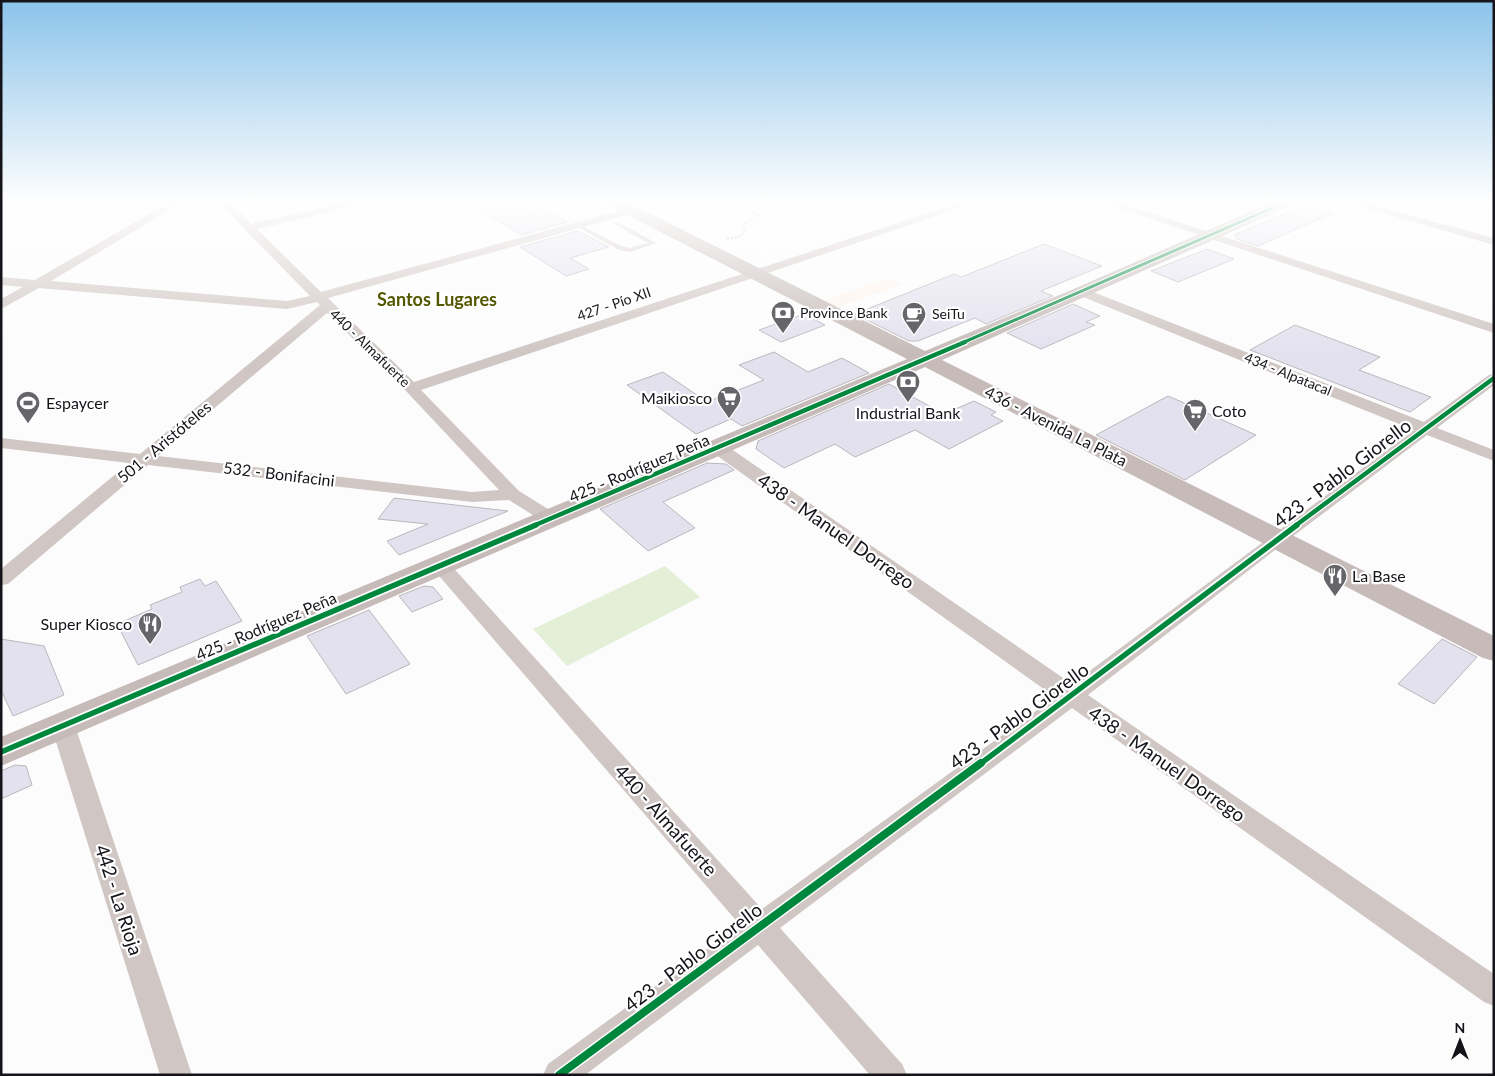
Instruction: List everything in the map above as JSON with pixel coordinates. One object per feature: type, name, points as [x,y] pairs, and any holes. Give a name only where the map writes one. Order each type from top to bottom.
[{"type":"street","points":[[1,305],[90,253]]},
{"type":"street","name":"440 - Almafuerte","points":[[274,253],[411,388],[513,495]]},
{"type":"street","points":[[1,281],[275,305],[323,301],[345,288],[473,253]]},
{"type":"street","name":"436 - Avenida La Plata","points":[[715,253],[1494,650]]},
{"type":"street","name":"427 - Pío XII","points":[[411,388],[815,253]]},
{"type":"street","name":"425 - Rodríguez Peña","points":[[1,752],[718,448],[1170,253]]},
{"type":"street","points":[[1261,253],[1494,330]]},
{"type":"street","name":"434 - Alpatacal","points":[[1083,292],[1494,456]]},
{"type":"street","name":"501 - Aristóteles","points":[[1,579],[144,459],[323,301]]},
{"type":"street","name":"423 - Pablo Giorello","points":[[559,1075],[760,925],[1072,697],[1277,539],[1494,378]]},
{"type":"street","name":"532 - Bonifacini","points":[[1,443],[472,496],[513,495]]},
{"type":"street","name":"438 - Manuel Dorrego","points":[[718,448],[1494,992]]},
{"type":"street","points":[[513,495],[550,518]]},
{"type":"street","name":"440 - Almafuerte","points":[[441,566],[891,1075]]},
{"type":"street","name":"442 - La Rioja","points":[[63,726],[176,1075]]},
{"type":"shaded area","points":[[888,278],[902,284],[840,307],[826,300]]},
{"type":"green space","points":[[665,566],[700,597],[567,666],[533,629]]},
{"type":"building","points":[[530,253],[587,253],[570,258],[589,269],[566,276]]},
{"type":"building","points":[[1021,253],[1068,253],[1102,266],[1041,291],[1053,296],[986,324],[975,318],[918,341],[909,341],[855,314],[954,274],[961,277]]},
{"type":"building","points":[[1196,253],[1218,253],[1234,259],[1178,282],[1151,271]]},
{"type":"building","points":[[1073,304],[1100,316],[1086,322],[1095,325],[1041,349],[1007,333]]},
{"type":"building","name":"Province Bank","points":[[804,314],[825,325],[781,342],[759,330]]},
{"type":"building","points":[[1295,325],[1380,357],[1359,370],[1431,397],[1410,412],[1250,350]]},
{"type":"building","points":[[774,352],[808,372],[842,358],[869,373],[742,426],[731,419],[696,434],[627,385],[663,372],[707,402],[764,380],[739,365]]},
{"type":"building","points":[[889,384],[944,414],[974,401],[996,412],[991,415],[1003,421],[949,449],[915,430],[855,457],[835,444],[784,468],[756,449],[758,441]]},
{"type":"building","name":"Coto","points":[[1168,396],[1256,435],[1185,480],[1096,435]]},
{"type":"building","points":[[707,463],[726,464],[734,470],[663,502],[695,528],[648,551],[600,509]]},
{"type":"building","points":[[394,498],[508,511],[399,555],[387,541],[428,524],[378,519]]},
{"type":"building","points":[[200,579],[205,586],[216,581],[242,621],[138,665],[117,624],[152,609],[150,605],[182,592],[180,587]]},
{"type":"building","points":[[424,586],[433,587],[443,599],[412,612],[399,596]]},
{"type":"building","points":[[369,610],[410,664],[346,694],[307,636]]},
{"type":"building","points":[[1,639],[44,646],[64,695],[13,716],[1,690]]},
{"type":"building","points":[[1442,639],[1477,657],[1434,704],[1398,684]]},
{"type":"building","points":[[15,765],[26,766],[32,785],[1,799],[1,771]]},
{"type":"cycle path","points":[[1,752],[1171,253]]},
{"type":"cycle path","points":[[559,1075],[1071,697],[1277,539],[1494,378]]},
{"type":"place","name":"Province Bank","points":[[783,334]]},
{"type":"place","name":"SeiTu","points":[[914,335]]},
{"type":"place","name":"Industrial Bank","points":[[908,403]]},
{"type":"place","name":"Maikiosco","points":[[729,419]]},
{"type":"place","name":"Espaycer","points":[[28,424]]},
{"type":"place","name":"Coto","points":[[1195,432]]},
{"type":"place","name":"La Base","points":[[1335,597]]},
{"type":"place","name":"Super Kiosco","points":[[150,645]]},
{"type":"district","name":"Santos Lugares","points":[[437,300]]}]
